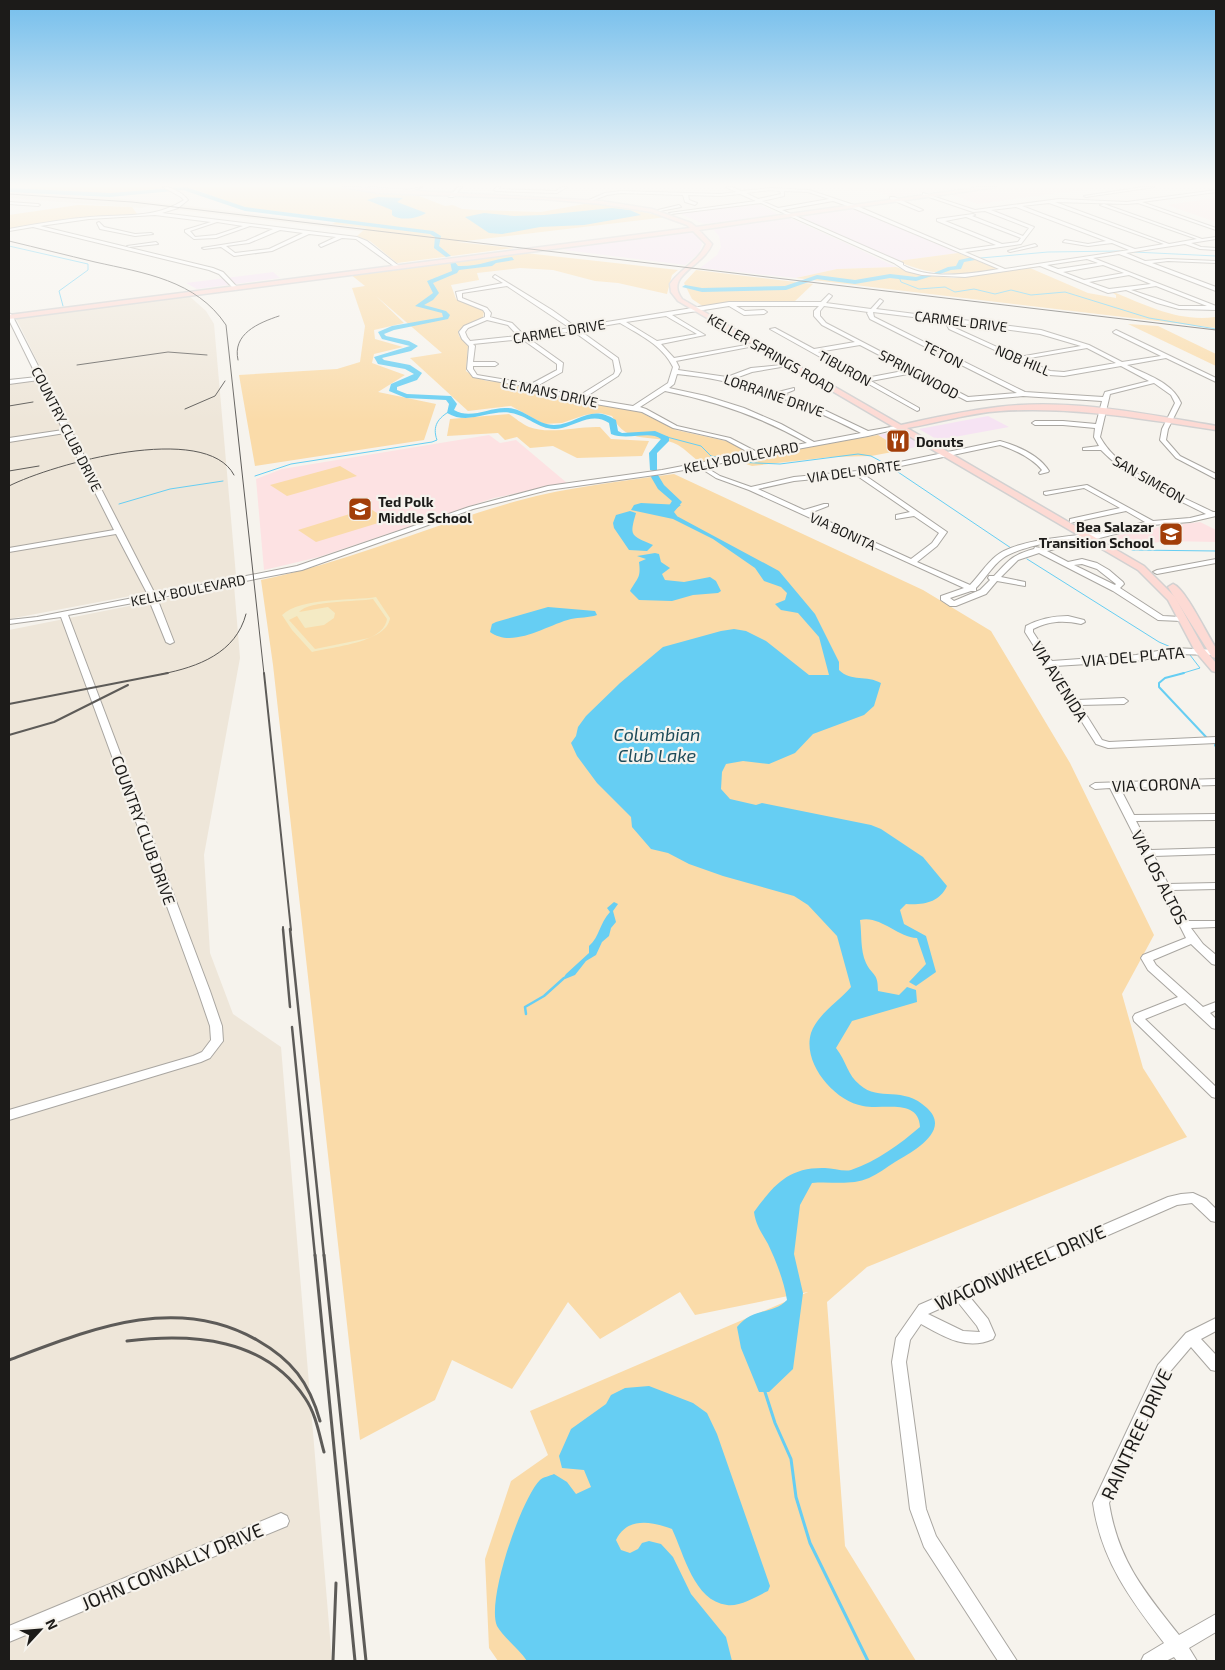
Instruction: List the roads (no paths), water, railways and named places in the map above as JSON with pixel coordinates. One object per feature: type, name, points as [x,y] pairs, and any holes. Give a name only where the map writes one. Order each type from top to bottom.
[{"type":"main road","points":[[396,266],[404,265]]},
{"type":"main road","points":[[9,316],[405,265]]},
{"type":"main road","points":[[694,265],[676,278],[673,284],[675,294],[684,294],[680,284],[695,265]]},
{"type":"main road","name":"KELLER SPRINGS ROAD","points":[[675,294],[1091,536],[1157,572],[1182,598],[1201,635],[1215,653]]},
{"type":"main road","name":"KELLER SPRINGS ROAD","points":[[684,294],[698,309]]},
{"type":"main road","name":"KELLY BOULEVARD","points":[[906,427],[965,416],[1038,410],[1103,413],[1216,432]]},
{"type":"main road","name":"KELLY BOULEVARD","points":[[1169,423],[1216,428]]},
{"type":"main road","name":"KELLER SPRINGS ROAD","points":[[1018,493],[1073,521],[1091,536],[1150,575],[1172,599],[1181,619],[1200,651],[1216,669]]},
{"type":"street","points":[[193,265],[214,274],[231,287]]},
{"type":"street","points":[[899,265],[908,270],[928,275],[956,276],[1037,265]]},
{"type":"street","points":[[992,265],[1004,270]]},
{"type":"street","points":[[1044,265],[1108,291],[1156,284]]},
{"type":"street","points":[[1056,271],[1097,265]]},
{"type":"street","points":[[1105,265],[1215,308]]},
{"type":"street","points":[[1152,265],[1216,289]]},
{"type":"street","points":[[1209,265],[1214,269]]},
{"type":"street","points":[[1083,281],[1129,274]]},
{"type":"street","points":[[495,276],[550,311],[572,329],[616,359],[618,371],[606,384],[578,399]]},
{"type":"street","points":[[487,318],[488,313],[485,309],[460,298],[459,292],[507,284]]},
{"type":"street","points":[[1127,289],[1168,305],[1189,310],[1215,308]]},
{"type":"street","points":[[822,304],[829,296]]},
{"type":"street","points":[[872,310],[880,301]]},
{"type":"street","points":[[729,304],[744,313],[764,312]]},
{"type":"street","name":"CARMEL DRIVE","points":[[469,342],[524,337],[729,304],[822,304],[978,321],[1026,329],[1087,346],[1170,390],[1178,399],[1176,411],[1163,434],[1166,446],[1178,457],[1216,477]]},
{"type":"street","name":"SPRINGWOOD","points":[[822,304],[817,311],[820,320],[967,399],[1023,394],[1070,395],[1105,399]]},
{"type":"street","points":[[924,316],[929,309]]},
{"type":"street","name":"TETON","points":[[872,310],[870,313],[872,318],[1023,394]]},
{"type":"street","points":[[656,343],[702,335],[666,314]]},
{"type":"street","name":"COUNTRY CLUB DRIVE","points":[[9,316],[153,597],[170,642]]},
{"type":"street","points":[[495,364],[470,364],[472,346],[462,336],[463,330],[487,318],[510,324],[524,337],[556,360],[561,367],[556,374],[532,386]]},
{"type":"street","name":"NOB HILL","points":[[948,319],[947,323],[951,328],[1053,374],[1168,356]]},
{"type":"street","points":[[620,321],[656,343],[674,360],[676,372],[671,384],[635,408]]},
{"type":"street","points":[[1020,333],[1036,324]]},
{"type":"street","name":"TIBURON","points":[[773,329],[917,409]]},
{"type":"street","points":[[1116,332],[1216,380]]},
{"type":"street","points":[[814,351],[861,343]]},
{"type":"street","points":[[1017,359],[1087,346]]},
{"type":"street","points":[[674,360],[746,347]]},
{"type":"street","name":"LE MANS DRIVE","points":[[470,364],[471,372],[482,378],[532,386],[578,399],[635,408],[650,413],[667,424],[683,430],[734,441],[756,454]]},
{"type":"street","points":[[729,378],[751,370],[779,366]]},
{"type":"street","points":[[866,380],[913,371]]},
{"type":"street","name":"LORRAINE DRIVE","points":[[676,372],[729,378],[836,416],[868,434]]},
{"type":"street","points":[[9,382],[41,378]]},
{"type":"street","points":[[1035,423],[1098,426],[1107,393],[1155,381]]},
{"type":"street","points":[[666,389],[696,395],[757,416],[786,428],[814,444]]},
{"type":"street","points":[[777,394],[792,389]]},
{"type":"street","name":"SAN SIMEON","points":[[1098,426],[1096,436],[1107,455],[1129,470],[1215,514]]},
{"type":"street","name":"KELLY BOULEVARD","points":[[9,626],[284,571],[346,555],[445,518],[513,496],[662,472],[906,427]]},
{"type":"street","points":[[9,440],[67,431]]},
{"type":"street","name":"VIA DEL NORTE","points":[[751,489],[794,479],[857,473],[1004,444],[1043,465],[1046,471],[1042,473]]},
{"type":"street","points":[[1085,449],[1102,448]]},
{"type":"street","name":"VIA BONITA","points":[[705,469],[718,477],[751,489],[911,562],[983,592]]},
{"type":"street","points":[[857,473],[944,534],[924,556],[911,562]]},
{"type":"street","points":[[1046,493],[1085,486],[1152,523]]},
{"type":"street","points":[[804,513],[826,505]]},
{"type":"street","points":[[1073,521],[1127,509]]},
{"type":"street","points":[[899,517],[916,513]]},
{"type":"street","points":[[1091,536],[1030,545],[1004,553],[971,588],[944,598],[953,604],[983,592],[1015,558],[1039,550],[1091,536],[1152,523],[1190,520],[1215,514]]},
{"type":"street","points":[[9,550],[118,531]]},
{"type":"street","points":[[1030,545],[1116,589],[1161,618],[1181,619]]},
{"type":"street","points":[[1068,564],[1081,560],[1096,564],[1118,581],[1120,584],[1116,589]]},
{"type":"street","points":[[1157,572],[1216,561]]},
{"type":"street","points":[[983,577],[1022,584]]},
{"type":"street","name":"COUNTRY CLUB DRIVE","points":[[9,1115],[197,1059],[214,1047],[217,1041],[216,1026],[204,991],[64,614]]},
{"type":"street","name":"VIA AVENIDA","points":[[1081,622],[1063,618],[1029,628],[1029,632],[1076,703],[1099,742],[1113,745],[1216,740]]},
{"type":"street","name":"KELLY BOULEVARD","points":[[9,622],[37,619]]},
{"type":"street","name":"VIA DEL PLATA","points":[[1050,664],[1136,658],[1174,651],[1215,653]]},
{"type":"street","points":[[1076,703],[1124,701]]},
{"type":"street","name":"VIA CORONA","points":[[1095,786],[1216,782]]},
{"type":"street","name":"VIA LOS ALTOS","points":[[1114,786],[1192,940],[1216,961]]},
{"type":"street","points":[[1130,818],[1216,817]]},
{"type":"street","points":[[1148,853],[1216,851]]},
{"type":"street","points":[[1165,887],[1216,886]]},
{"type":"street","points":[[1185,925],[1216,924]]},
{"type":"street","points":[[1192,940],[1147,958],[1152,967],[1216,1025]]},
{"type":"street","points":[[1186,998],[1147,1012],[1139,1017],[1140,1021],[1216,1094]]},
{"type":"street","points":[[1202,1012],[1216,1006]]},
{"type":"street","name":"WAGONWHEEL DRIVE","points":[[1008,1661],[930,1541],[918,1508],[899,1362],[903,1338],[924,1309],[1172,1201],[1187,1196],[1196,1197],[1216,1217]]},
{"type":"street","points":[[918,1316],[969,1340],[981,1340],[988,1334],[986,1329],[959,1294]]},
{"type":"street","name":"RAINTREE DRIVE","points":[[1188,1661],[1125,1575],[1111,1550],[1102,1522],[1101,1502],[1156,1380],[1191,1337],[1216,1324]]},
{"type":"street","points":[[1191,1337],[1216,1365]]},
{"type":"street","name":"JOHN CONNALLY DRIVE","points":[[9,1634],[281,1521]]},
{"type":"street","points":[[1150,1661],[1178,1647],[1216,1623]]},
{"type":"water","name":"Columbian Club Lake","points":[[641,503],[681,505],[673,511],[673,514],[779,571],[815,614],[839,662],[839,670],[849,676],[870,679],[881,683],[874,706],[864,715],[813,734],[795,753],[769,764],[743,761],[726,764],[722,772],[721,789],[730,799],[756,805],[762,803],[871,825],[881,829],[923,857],[947,886],[940,896],[930,902],[906,904],[900,910],[904,924],[926,936],[936,972],[916,986],[909,982],[926,964],[917,938],[902,934],[882,923],[867,919],[860,920],[864,958],[876,977],[878,991],[899,995],[907,987],[916,990],[917,1002],[852,1021],[836,1048],[852,1077],[860,1085],[875,1093],[900,1095],[918,1101],[934,1117],[935,1125],[927,1140],[919,1147],[869,1178],[848,1183],[812,1183],[800,1205],[794,1254],[803,1293],[793,1369],[769,1392],[759,1392],[741,1348],[737,1327],[750,1316],[776,1308],[787,1300],[777,1264],[758,1225],[754,1212],[775,1186],[792,1174],[812,1168],[851,1170],[888,1152],[920,1127],[918,1118],[907,1109],[863,1106],[841,1097],[831,1089],[816,1068],[809,1045],[814,1026],[823,1014],[851,987],[837,936],[808,905],[794,896],[723,876],[689,864],[668,853],[651,849],[632,827],[631,817],[597,783],[577,756],[571,743],[576,736],[578,727],[586,716],[620,683],[663,647],[721,631],[734,629],[746,631],[766,641],[809,675],[829,675],[819,637],[798,613],[781,610],[775,604],[785,600],[787,593],[781,587],[764,581],[755,568],[713,539],[673,519],[631,510],[634,505]]},
{"type":"water","points":[[630,511],[636,513],[633,531],[636,537],[653,545],[647,551],[629,550],[614,528],[613,523],[616,515]]},
{"type":"water","points":[[659,554],[661,562],[670,568],[662,574],[665,580],[684,582],[710,577],[716,581],[721,591],[718,593],[693,595],[672,601],[639,600],[630,591],[639,575],[639,562],[646,559],[637,556]]},
{"type":"water","points":[[548,607],[595,611],[597,615],[571,619],[519,637],[499,637],[490,632],[492,624],[496,622]]},
{"type":"water","points":[[614,902],[618,904],[613,911],[616,922],[611,928],[609,936],[602,942],[596,955],[586,961],[575,975],[565,979],[566,974],[589,953],[589,946],[610,912],[607,908]]},
{"type":"water","points":[[649,1386],[693,1403],[707,1413],[717,1434],[770,1586],[768,1591],[737,1604],[727,1605],[716,1602],[698,1586],[672,1529],[656,1524],[633,1524],[626,1527],[616,1540],[621,1550],[630,1553],[638,1549],[642,1543],[649,1541],[661,1544],[673,1557],[691,1594],[726,1637],[732,1661],[527,1661],[497,1626],[495,1613],[496,1595],[507,1551],[524,1507],[540,1480],[554,1474],[567,1482],[576,1494],[591,1487],[584,1470],[562,1468],[559,1456],[571,1429],[606,1404],[611,1395],[625,1388]]},
{"type":"waterway","points":[[63,306],[59,291],[88,270],[88,265]]},
{"type":"waterway","points":[[456,268],[486,265]]},
{"type":"waterway","points":[[937,273],[950,268],[959,268],[960,265]]},
{"type":"waterway","points":[[456,268],[455,272],[429,282],[436,293],[431,299],[418,306],[444,312],[447,315],[446,318],[392,328],[380,333],[384,338],[407,342],[415,346],[409,350],[378,357],[381,362],[407,367],[418,373],[414,378],[394,386],[393,391],[406,396],[448,398],[453,404],[450,411],[456,415],[463,416],[507,410],[519,413],[541,424],[554,427],[591,416],[599,415],[606,417],[613,422],[614,432],[620,435],[655,433],[666,439],[653,453],[654,470]]},
{"type":"waterway","points":[[685,287],[702,290],[786,288],[817,277],[855,282],[876,280],[890,276],[916,279],[929,276]]},
{"type":"waterway","points":[[899,277],[901,282],[919,289],[945,287],[955,292],[974,289],[995,294],[1011,290],[1031,295],[1065,292],[1149,318],[1216,329]]},
{"type":"waterway","points":[[255,476],[291,464],[432,442],[437,440],[435,431],[437,423],[450,411]]},
{"type":"waterway","points":[[663,436],[701,446],[711,456],[721,458]]},
{"type":"waterway","points":[[734,462],[780,464],[858,454],[871,456],[888,465]]},
{"type":"waterway","points":[[892,468],[1011,548]]},
{"type":"waterway","points":[[655,477],[661,487],[678,502],[674,504],[669,512],[673,516]]},
{"type":"waterway","points":[[119,504],[170,489],[223,481]]},
{"type":"waterway","points":[[1132,550],[1216,551]]},
{"type":"waterway","points":[[1027,559],[1159,642],[1173,648]]},
{"type":"waterway","points":[[1180,674],[1200,668],[1190,655]]},
{"type":"waterway","points":[[1184,673],[1165,678],[1159,683],[1159,687],[1207,738]]},
{"type":"waterway","points":[[526,1014],[525,1007],[544,996],[564,978]]},
{"type":"waterway","points":[[765,1392],[775,1423],[791,1459],[796,1497],[810,1543],[868,1661]]},
{"type":"railway","points":[[109,265],[150,275],[184,288],[214,310],[226,325],[264,674]]},
{"type":"railway","points":[[665,265],[1216,330]]},
{"type":"railway","points":[[238,360],[237,351],[243,336],[255,326],[279,316]]},
{"type":"railway","points":[[77,365],[168,352],[207,355]]},
{"type":"railway","points":[[185,409],[215,396],[225,381]]},
{"type":"railway","points":[[9,406],[33,402]]},
{"type":"railway","points":[[9,486],[58,467],[127,452],[162,449],[193,451],[218,459],[234,475]]},
{"type":"railway","points":[[9,471],[39,466]]},
{"type":"railway","points":[[162,674],[189,667],[214,656],[234,639],[246,614]]},
{"type":"railway","points":[[9,704],[168,673]]},
{"type":"railway","points":[[264,673],[291,930]]},
{"type":"railway","points":[[9,735],[54,722],[128,685]]},
{"type":"railway","points":[[283,929],[290,1007]]},
{"type":"railway","points":[[290,929],[324,1256]]},
{"type":"railway","points":[[292,1027],[315,1256]]},
{"type":"railway","points":[[315,1255],[355,1661]]},
{"type":"railway","points":[[324,1255],[366,1661]]},
{"type":"railway","points":[[9,1360],[101,1328],[132,1321],[164,1318],[195,1319],[226,1326],[257,1340],[280,1356],[298,1373],[316,1407],[320,1421]]},
{"type":"railway","points":[[127,1341],[177,1338],[202,1340],[226,1344],[249,1351],[270,1363],[289,1378],[305,1398],[317,1424],[324,1452]]},
{"type":"railway","points":[[333,1661],[336,1583]]},
{"type":"place","name":"Donuts","points":[[898,441]]},
{"type":"place","name":"Ted Polk Middle School","points":[[360,509]]},
{"type":"place","name":"Bea Salazar Transition School","points":[[1171,534]]}]
